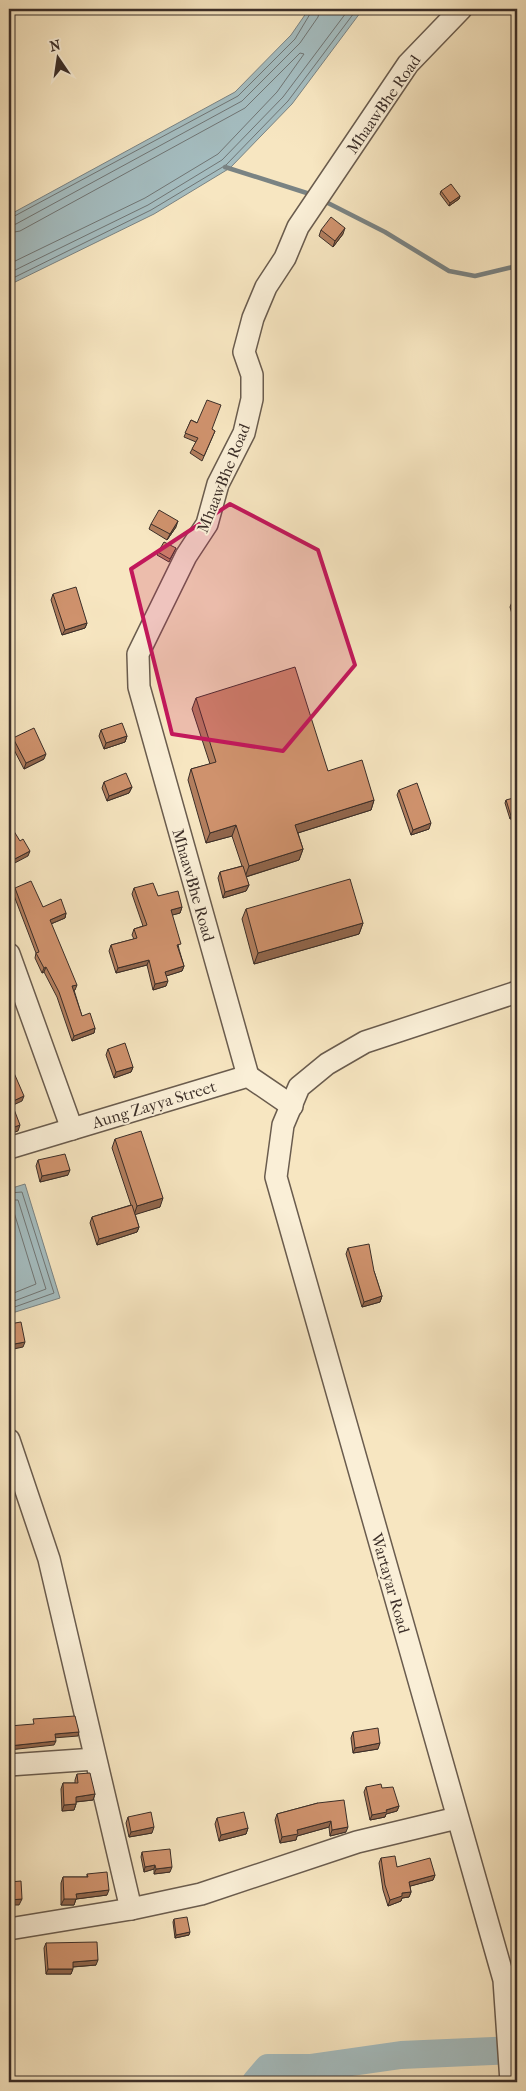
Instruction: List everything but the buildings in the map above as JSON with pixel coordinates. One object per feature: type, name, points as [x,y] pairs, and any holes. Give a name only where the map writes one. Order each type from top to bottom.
[{"type":"street","name":"MhaawBhe Road","points":[[248,1076],[139,687],[138,654],[186,556],[207,524],[218,484],[244,433],[252,399],[252,375],[244,352],[253,318],[266,287],[286,258],[298,228],[408,64],[462,9]]},
{"type":"street","points":[[9,954],[72,1129]]},
{"type":"street","points":[[248,1076],[295,1096],[327,1064],[365,1042],[517,992]]},
{"type":"street","name":"Aung Zayya Street","points":[[9,1148],[248,1076]]},
{"type":"street","name":"Wartayar Road","points":[[295,1096],[283,1125],[276,1178],[504,1980],[511,2082]]},
{"type":"street","points":[[9,1440],[49,1559],[131,1909]]},
{"type":"street","points":[[9,1765],[95,1759]]},
{"type":"street","points":[[9,1929],[131,1909],[201,1894],[357,1842],[457,1818]]},
{"type":"highlighted area","points":[[230,504],[318,550],[355,665],[283,751],[172,734],[131,569]]},
{"type":"water","points":[[309,9],[363,9],[292,104],[230,168],[154,214],[9,285],[9,215],[235,92],[291,35]]},
{"type":"water","points":[[25,1184],[60,1298],[9,1314],[9,1189]]},
{"type":"waterway","points":[[225,167],[313,195]]},
{"type":"waterway","points":[[324,201],[385,232],[449,271],[475,276],[517,266]]},
{"type":"waterway","points":[[256,2082],[268,2068],[310,2068],[401,2055],[517,2050]]}]
